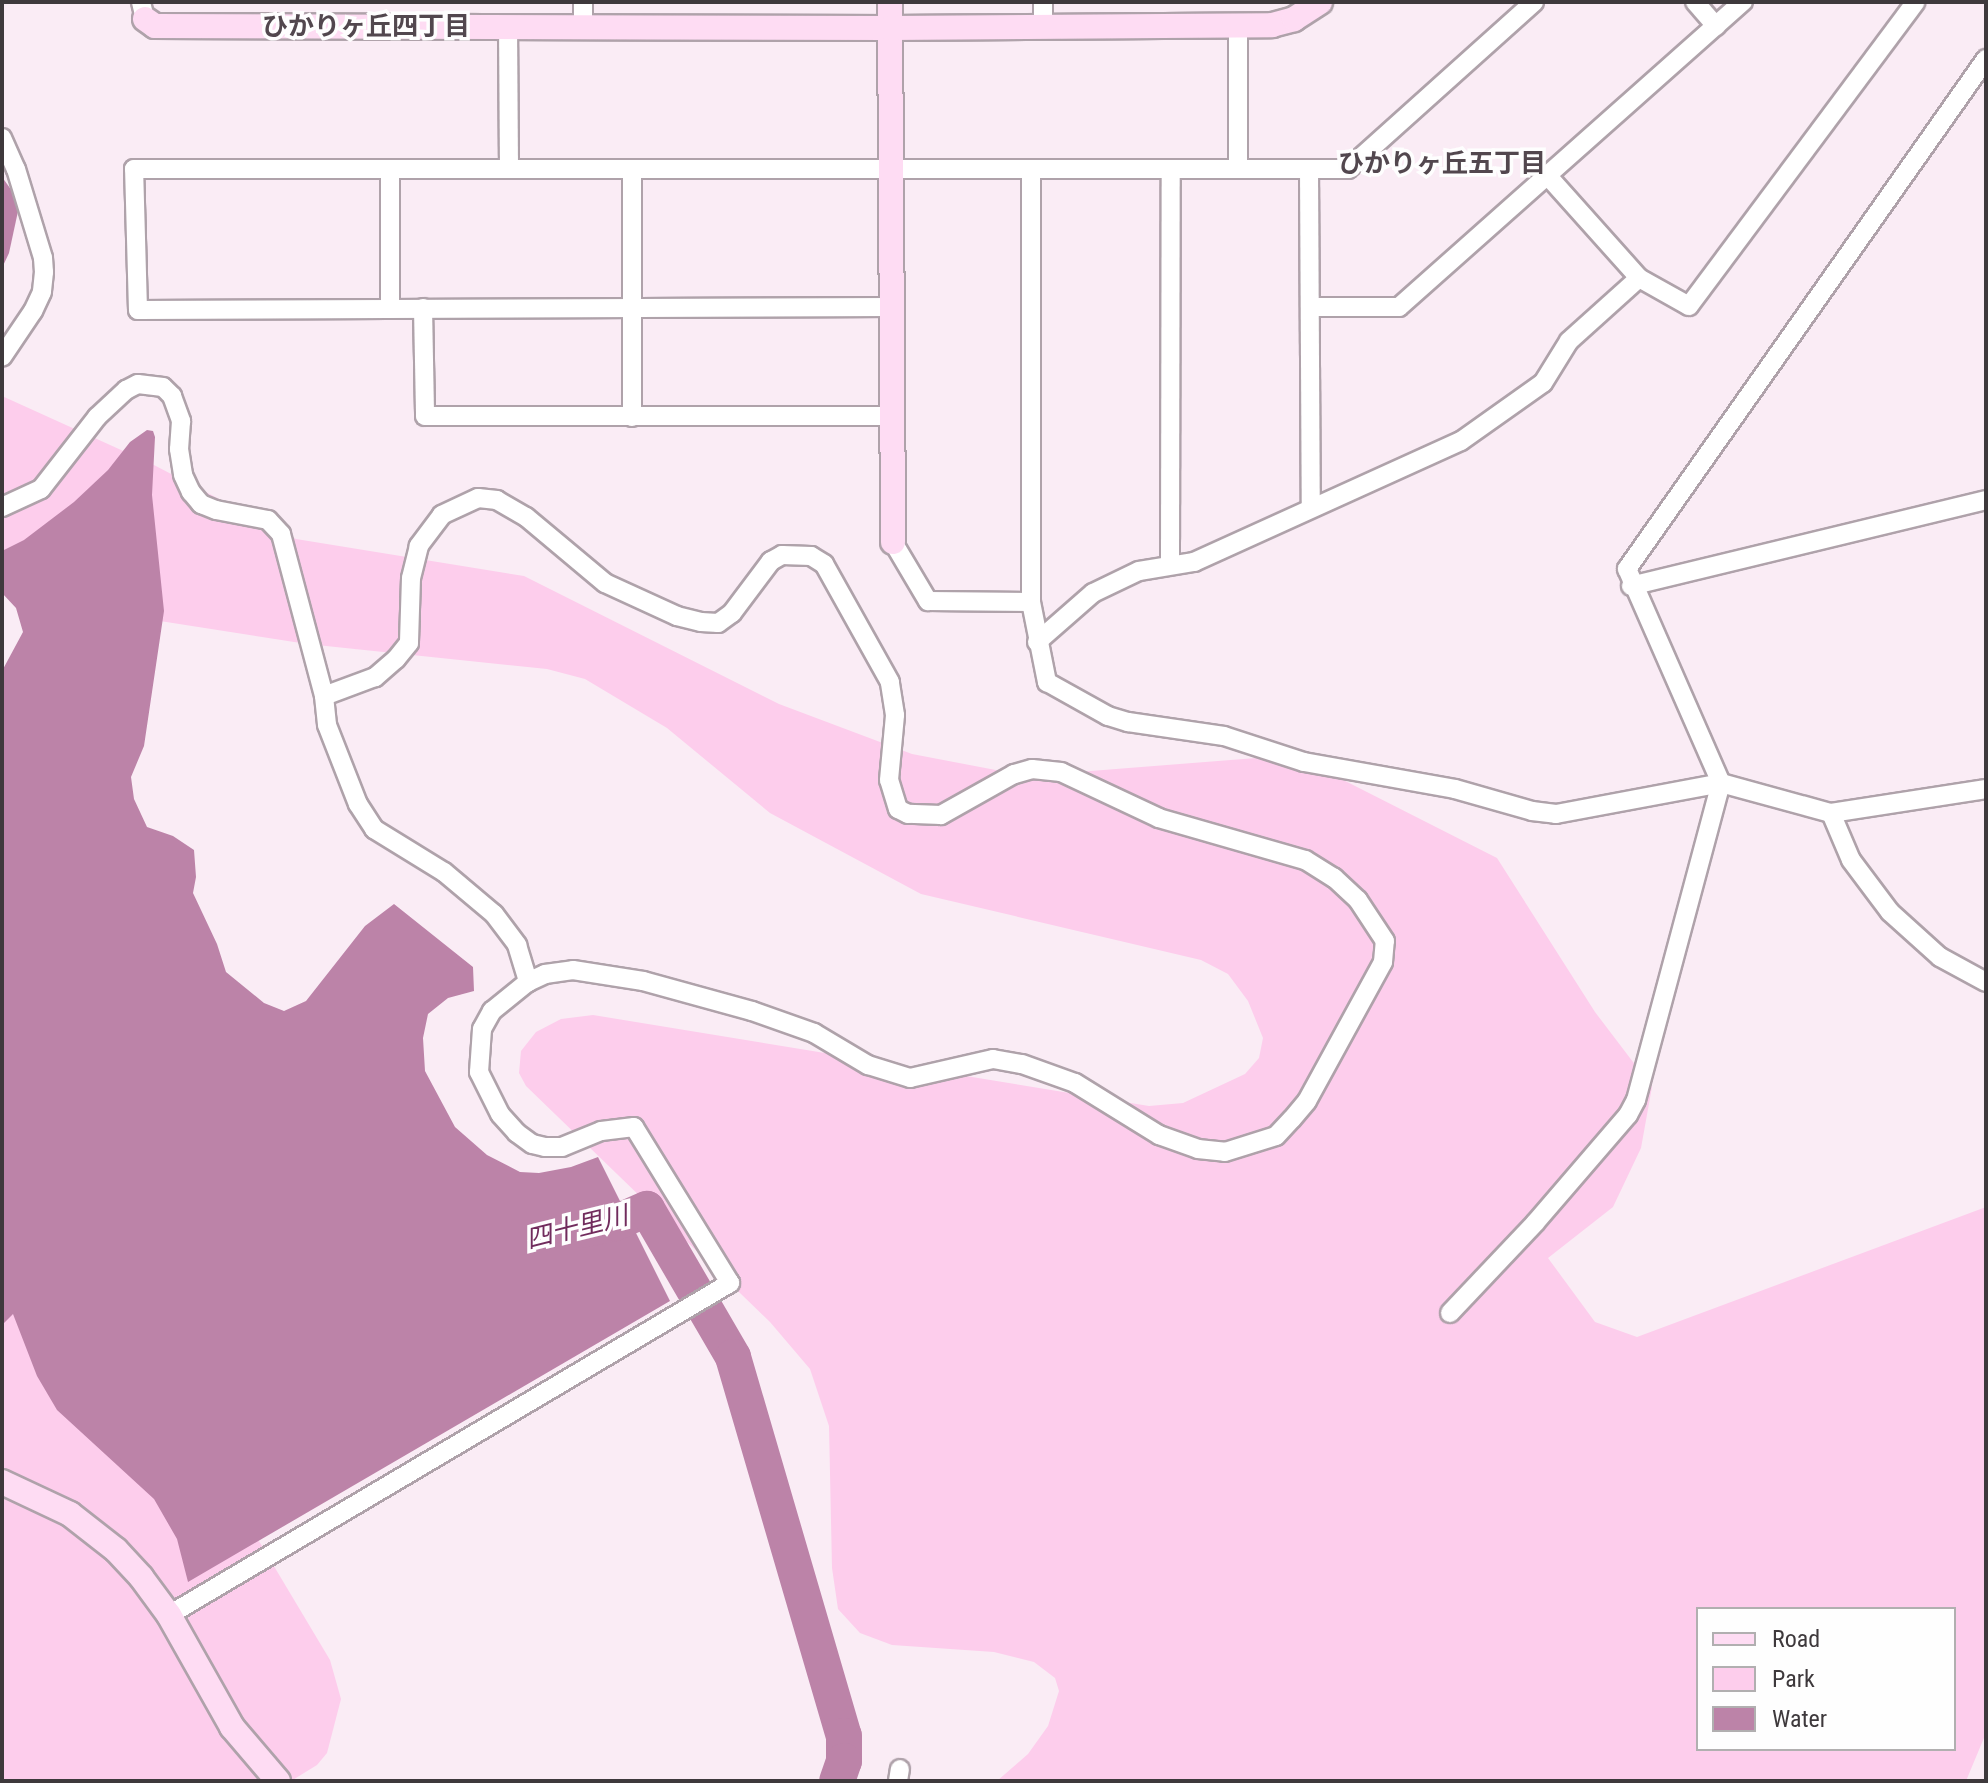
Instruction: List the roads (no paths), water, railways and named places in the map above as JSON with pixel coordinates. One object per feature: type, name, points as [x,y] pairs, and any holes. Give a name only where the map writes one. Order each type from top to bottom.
[{"type":"street","points":[[890,2],[888,169],[893,542],[928,601],[1031,602]]},
{"type":"street","points":[[143,10],[155,26],[508,25],[583,14],[890,28],[1043,14],[1272,25],[1294,19],[1320,2]]},
{"type":"street","points":[[891,307],[138,310],[134,169],[1348,169],[1534,2]]},
{"type":"street","points":[[1695,2],[1716,26]]},
{"type":"street","points":[[1310,307],[1399,307],[1743,2]]},
{"type":"street","points":[[1547,175],[1639,278],[1689,306],[1916,2]]},
{"type":"street","points":[[508,25],[509,168]]},
{"type":"street","points":[[1238,25],[1238,167]]},
{"type":"street","points":[[1450,1313],[1535,1223],[1628,1115],[1636,1100],[1721,783],[1631,586],[1627,569],[1664,522],[1986,59]]},
{"type":"street","points":[[2,138],[16,169],[43,258],[44,272],[42,292],[33,311],[2,357]]},
{"type":"street","points":[[390,169],[390,308]]},
{"type":"street","points":[[632,169],[632,417]]},
{"type":"street","points":[[1170,565],[1171,169]]},
{"type":"street","points":[[1309,169],[1311,508]]},
{"type":"street","points":[[1031,170],[1031,602],[1047,682],[1108,716],[1224,736],[1304,762],[1455,789],[1532,811],[1556,814],[1601,808],[1721,783],[1831,813],[1986,789]]},
{"type":"street","points":[[1037,642],[1093,593],[1139,571],[1194,562],[1461,441],[1543,383],[1569,341],[1639,278]]},
{"type":"street","points":[[423,308],[425,416],[892,416]]},
{"type":"street","points":[[2,507],[41,489],[97,417],[126,390],[138,384],[163,387],[172,396],[181,421],[179,449],[183,475],[191,492],[201,504],[216,510],[268,520],[281,534],[324,696],[332,738],[358,804],[374,829],[444,872],[494,914],[517,945],[528,982]]},
{"type":"street","points":[[169,1615],[730,1283],[634,1127],[601,1131],[562,1147],[545,1147],[532,1144],[517,1133],[500,1114],[479,1072],[482,1029],[492,1011],[528,982],[545,974],[573,970],[643,981],[752,1011],[814,1033],[868,1065],[910,1078],[993,1059],[1022,1064],[1075,1083],[1159,1135],[1198,1149],[1225,1152],[1276,1136],[1307,1101],[1383,962],[1385,941],[1358,900],[1334,878],[1305,860],[1159,818],[1061,772],[1032,769],[1014,774],[941,815],[908,814],[898,809],[889,780],[895,715],[890,682],[824,564],[811,556],[782,555],[771,561],[732,613],[718,623],[701,622],[677,616],[605,583],[526,517],[497,500],[478,498],[442,515],[419,546],[411,578],[409,643],[375,677],[324,696]]},
{"type":"street","points":[[1631,586],[1986,500]]},
{"type":"street","points":[[1831,813],[1851,860],[1890,912],[1940,957],[1986,982]]},
{"type":"street","points":[[2,1482],[36,1496],[92,1531],[141,1577],[169,1615],[232,1727],[278,1781]]},
{"type":"water","points":[[2,177],[20,202],[9,253],[2,268]]},
{"type":"water","points":[[147,430],[153,431],[155,437],[152,495],[164,611],[144,746],[131,777],[134,799],[147,827],[173,836],[194,850],[196,877],[193,893],[217,944],[226,972],[264,1003],[284,1011],[306,1001],[365,926],[394,904],[473,967],[474,991],[448,998],[428,1014],[423,1038],[425,1071],[455,1127],[487,1155],[520,1172],[539,1173],[571,1167],[598,1157],[670,1301],[188,1582],[177,1539],[154,1499],[57,1410],[37,1376],[13,1314],[2,1325],[2,671],[23,632],[16,608],[2,593],[2,551],[24,540],[74,502],[108,470],[130,442]]},
{"type":"waterway","name":"四十里川","points":[[582,1230],[615,1223],[647,1209],[733,1357],[844,1736],[844,1761],[837,1781]]},
{"type":"district","name":"ひかりヶ丘四丁目","points":[[366,27]]},
{"type":"district","name":"ひかりヶ丘五丁目","points":[[1442,164]]}]
